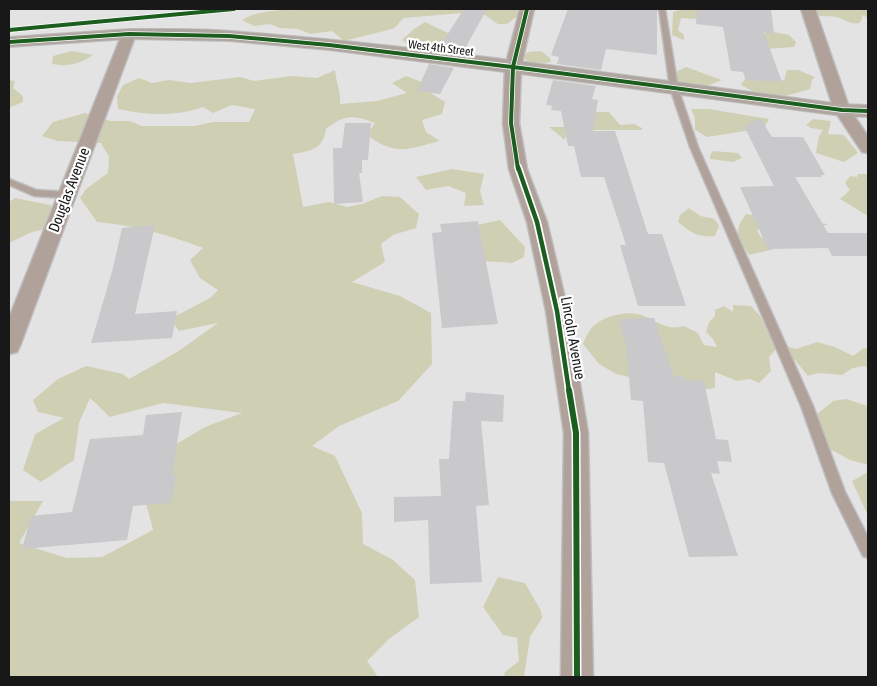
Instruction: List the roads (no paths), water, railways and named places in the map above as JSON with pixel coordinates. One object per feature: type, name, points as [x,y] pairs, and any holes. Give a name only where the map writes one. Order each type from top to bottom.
[{"type":"main road","name":"West 4th Street","points":[[9,42],[129,34],[230,36],[329,45],[842,110],[868,111]]},
{"type":"street","name":"Lincoln Avenue","points":[[527,9],[513,67],[511,123],[518,169],[537,222],[557,311],[576,433],[577,677]]},
{"type":"street","points":[[808,9],[842,110],[868,148]]},
{"type":"street","name":"Douglas Avenue","points":[[9,346],[129,34]]},
{"type":"lane","points":[[662,9],[674,88],[700,162],[750,272],[807,406],[838,493],[868,551]]},
{"type":"lane","points":[[9,182],[34,193],[67,195]]}]
